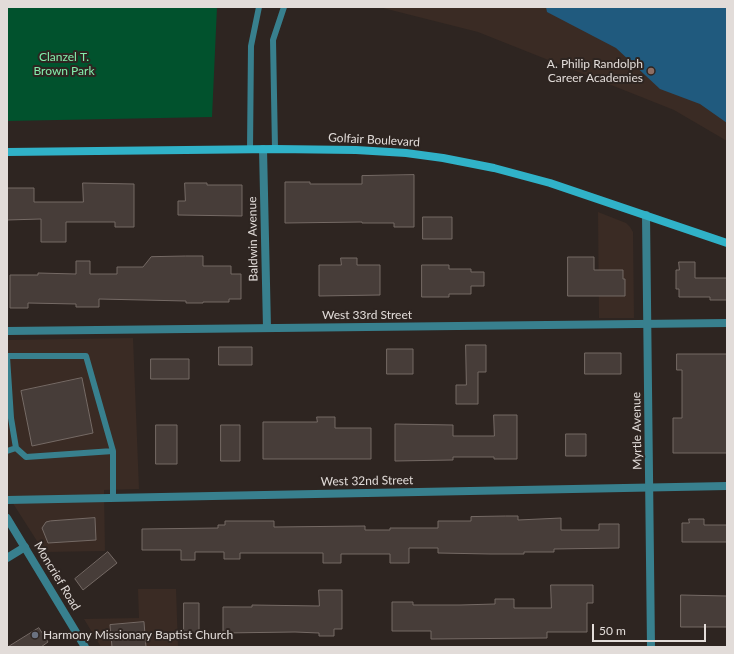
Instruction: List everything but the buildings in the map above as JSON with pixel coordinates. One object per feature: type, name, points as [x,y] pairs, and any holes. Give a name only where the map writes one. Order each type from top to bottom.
[{"type":"main road","name":"Golfair Boulevard","points":[[7,152],[275,149],[356,150],[406,153],[443,158],[494,168],[550,183],[727,243]]},
{"type":"street","name":"Baldwin Avenue","points":[[263,149],[267,328]]},
{"type":"street","name":"Myrtle Avenue","points":[[646,215],[651,647]]},
{"type":"street","name":"West 33rd Street","points":[[7,332],[727,323]]},
{"type":"street","name":"West 32nd Street","points":[[7,500],[727,486]]},
{"type":"street","name":"Moncrief Road","points":[[7,518],[85,647]]},
{"type":"street","points":[[7,558],[25,547]]},
{"type":"lane","points":[[250,149],[251,46],[259,7]]},
{"type":"lane","points":[[275,149],[274,40],[284,7]]},
{"type":"lane","points":[[113,451],[26,457],[16,448],[9,419],[7,356],[86,356],[113,451],[113,498]]},
{"type":"lane","points":[[7,451],[16,448]]},
{"type":"shaded area","name":"A. Philip Randolph Career Academies","points":[[379,7],[727,7],[727,141],[674,110],[478,32]]},
{"type":"shaded area","points":[[598,212],[626,223],[633,232],[634,318],[599,318]]},
{"type":"shaded area","points":[[133,338],[139,489],[104,490],[105,551],[44,552],[7,494],[7,340]]},
{"type":"shaded area","points":[[138,589],[176,589],[178,647],[101,647],[84,619],[139,618]]},
{"type":"green space","name":"Clanzel T. Brown Park","points":[[7,7],[217,7],[212,117],[7,121]]},
{"type":"water","points":[[546,7],[727,7],[727,123],[700,104],[660,89],[616,48],[547,12]]},
{"type":"place","name":"A. Philip Randolph Career Academies","points":[[651,71]]},
{"type":"place","name":"Harmony Missionary Baptist Church","points":[[35,635]]}]
